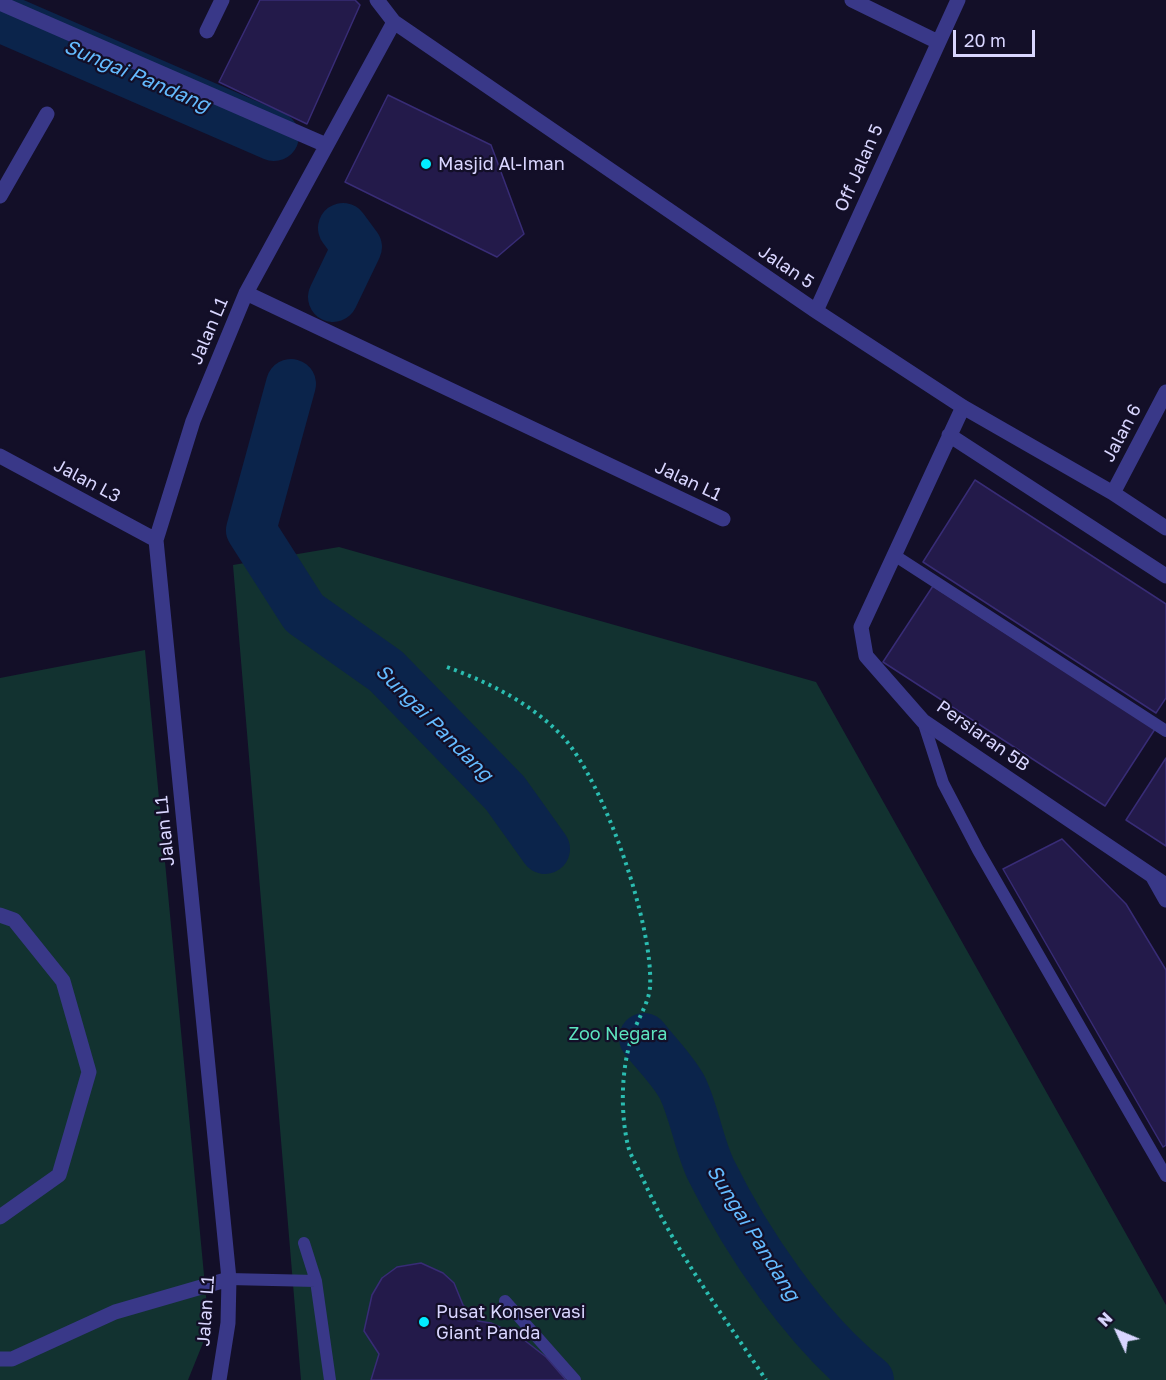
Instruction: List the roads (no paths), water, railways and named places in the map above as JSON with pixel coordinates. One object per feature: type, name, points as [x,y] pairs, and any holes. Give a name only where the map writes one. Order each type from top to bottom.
[{"type":"street","points":[[207,31],[222,0]]},
{"type":"street","name":"Jalan 5","points":[[377,0],[394,22],[816,311],[963,407],[1113,493],[1166,528]]},
{"type":"street","points":[[852,0],[938,42]]},
{"type":"street","name":"Off Jalan 5","points":[[816,311],[958,0]]},
{"type":"street","points":[[0,3],[326,146]]},
{"type":"street","name":"Jalan L1","points":[[219,1380],[228,1323],[229,1279],[156,540],[193,421],[246,293],[394,22]]},
{"type":"street","points":[[0,196],[47,114]]},
{"type":"street","name":"Jalan L1","points":[[246,293],[723,519]]},
{"type":"street","name":"Jalan 6","points":[[1113,493],[1166,392]]},
{"type":"street","name":"Persiaran 5B","points":[[963,407],[861,627],[866,656],[923,721],[1166,885]]},
{"type":"street","points":[[949,435],[1166,576]]},
{"type":"street","name":"Jalan L3","points":[[0,456],[156,540]]},
{"type":"street","points":[[1152,876],[1166,900]]},
{"type":"street","points":[[0,915],[14,920],[63,981],[89,1072],[58,1174],[0,1217]]},
{"type":"street","points":[[0,1359],[12,1359],[115,1312],[229,1279]]},
{"type":"lane","points":[[894,555],[1166,730]]},
{"type":"lane","points":[[923,721],[943,783],[978,850],[1166,1176]]},
{"type":"lane","points":[[304,1243],[316,1281],[330,1380]]},
{"type":"lane","points":[[229,1279],[316,1281]]},
{"type":"lane","points":[[505,1301],[575,1380]]},
{"type":"waterway","name":"Sungai Pandang","points":[[0,17],[274,136]]},
{"type":"waterway","name":"Sungai Pandang","points":[[333,297],[357,247],[343,228]]},
{"type":"waterway","name":"Sungai Pandang","points":[[291,384],[251,530],[304,613],[386,671],[505,793],[545,849]]},
{"type":"waterway","name":"Sungai Pandang","points":[[644,1038],[670,1069],[683,1089],[711,1170],[760,1255],[801,1311],[846,1360],[869,1380]]},
{"type":"place","name":"Masjid Al-Iman","points":[[426,164]]},
{"type":"place","name":"Pusat Konservasi Giant Panda","points":[[424,1322]]},
{"type":"park label","name":"Zoo Negara","points":[[618,1034]]}]
